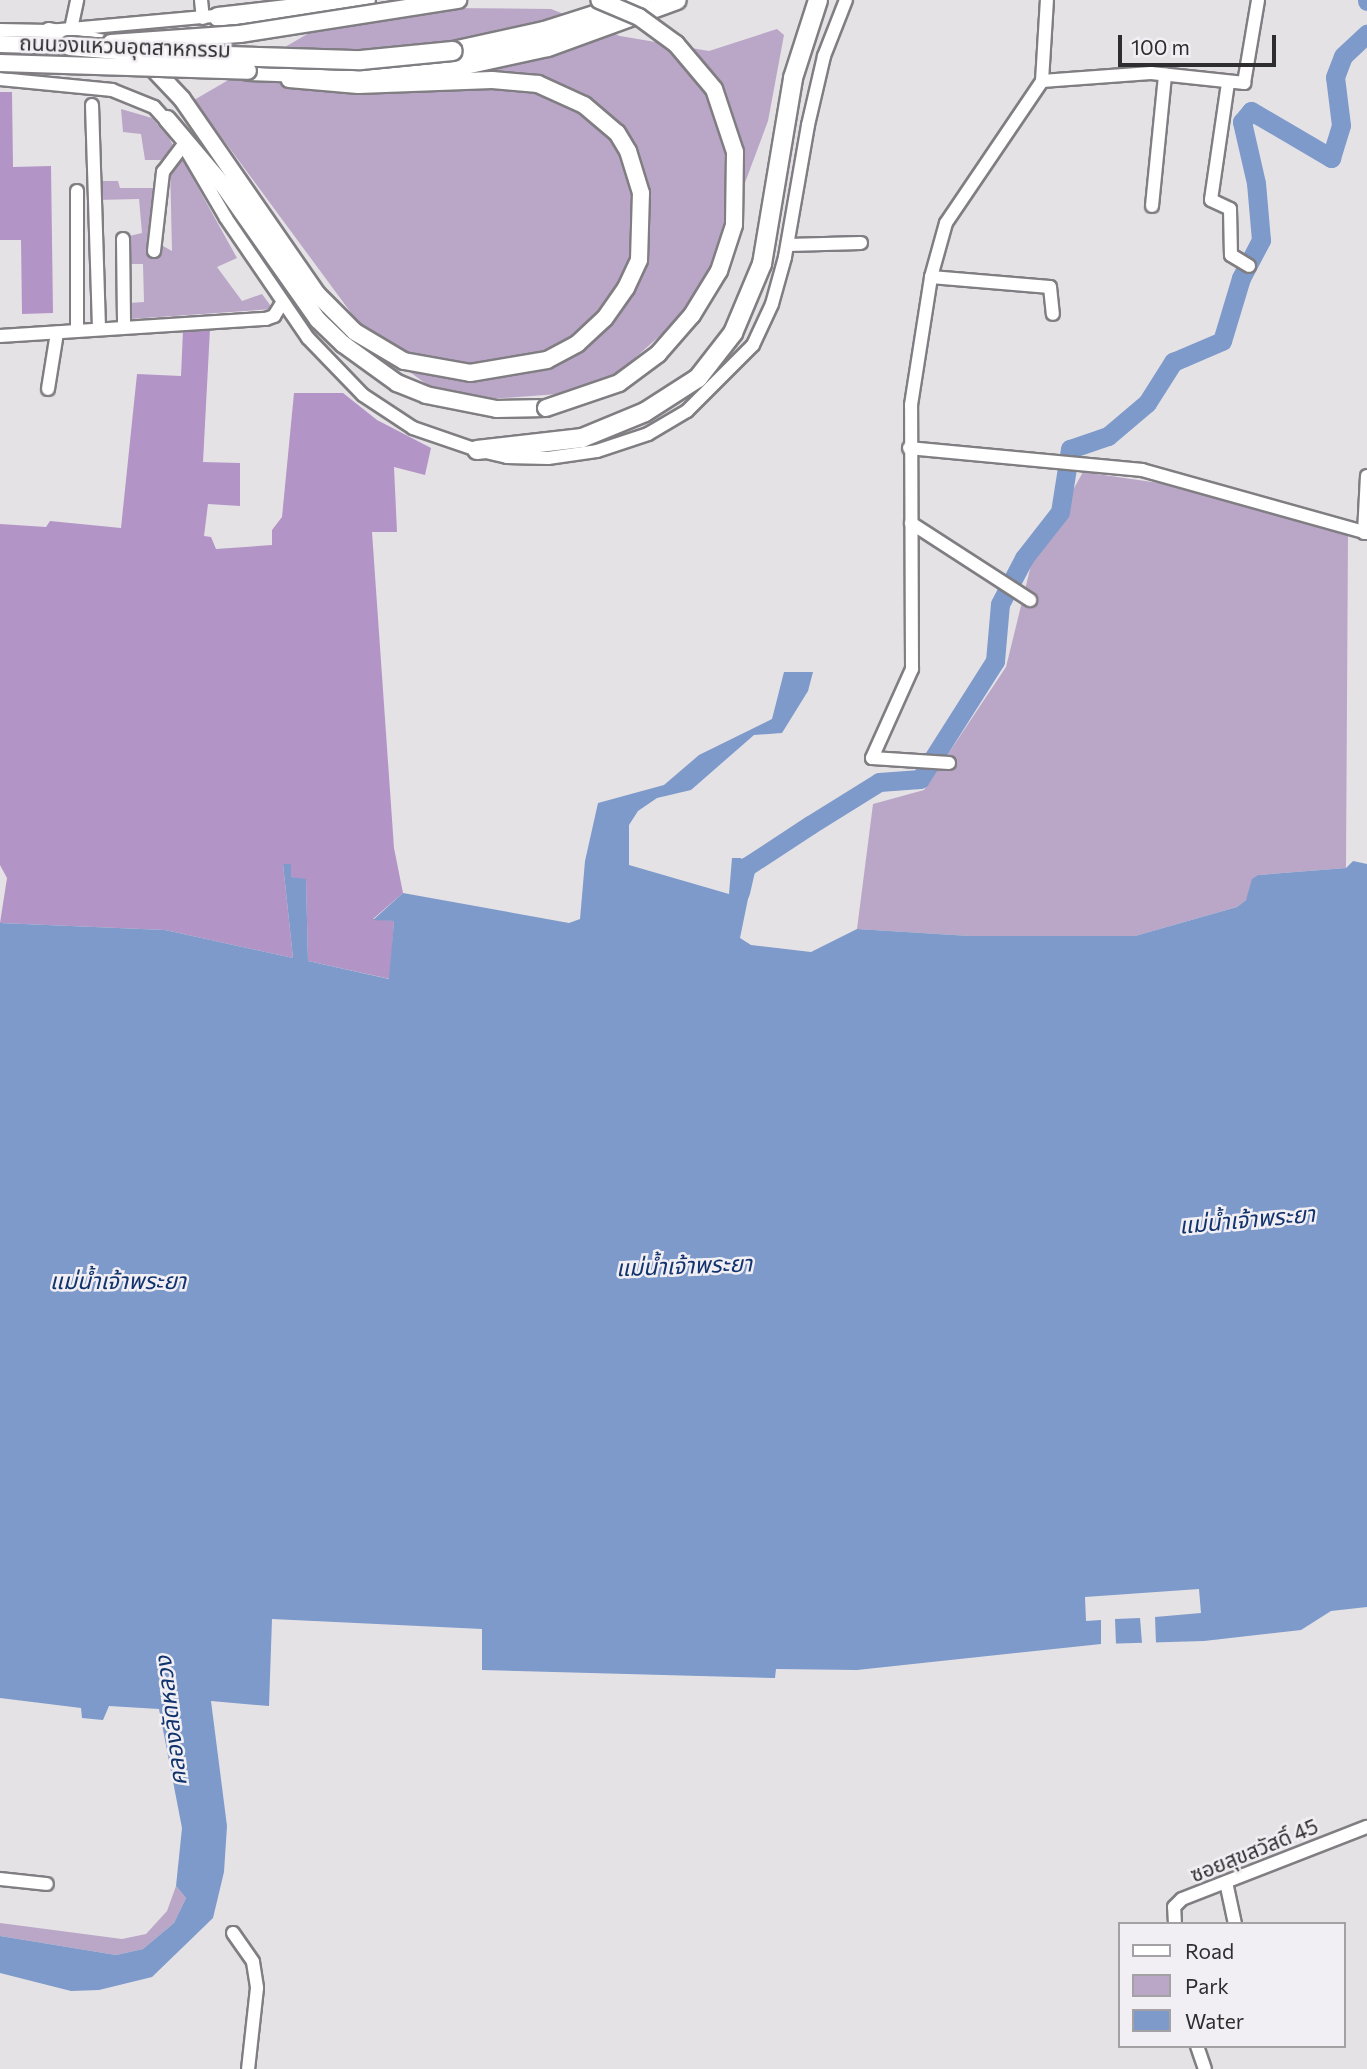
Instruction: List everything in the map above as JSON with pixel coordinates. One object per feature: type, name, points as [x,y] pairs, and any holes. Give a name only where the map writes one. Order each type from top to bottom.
[{"type":"highway","points":[[211,18],[366,0]]},
{"type":"highway","points":[[70,37],[212,56],[410,57],[506,41],[640,0]]},
{"type":"highway","points":[[248,71],[363,75],[456,67],[548,47],[677,0]]},
{"type":"highway","points":[[477,450],[582,438],[645,412],[698,378],[733,333],[757,275],[777,186],[793,78],[818,0]]},
{"type":"main road","name":"ถนนวงแหวนอุตสาหกรรม","points":[[0,44],[70,37],[240,34],[458,0]]},
{"type":"main road","points":[[167,118],[223,185],[318,320],[343,344],[397,383],[426,395],[497,409],[546,408],[620,383],[658,354],[692,315],[719,271],[734,225],[735,152],[714,89],[676,44],[639,17],[598,0]]},
{"type":"main road","name":"ถนนวงแหวนอุตสาหกรรม","points":[[0,63],[248,71],[337,84],[492,80],[538,84],[584,105],[617,133],[636,172],[643,214],[639,260],[626,288],[605,318],[577,344],[547,360],[510,370],[433,370],[377,348],[335,314],[298,270],[165,78],[116,45],[49,31]]},
{"type":"street","points":[[70,37],[77,0]]},
{"type":"street","points":[[201,0],[211,18]]},
{"type":"street","points":[[0,30],[49,31],[70,37],[211,18],[287,0]]},
{"type":"street","points":[[0,79],[112,90],[135,97],[167,118],[282,303],[308,338],[363,395],[414,428],[477,450],[534,457],[597,451],[648,434],[687,411],[753,345],[772,304],[788,245],[808,125],[824,56],[846,0]]},
{"type":"street","points":[[949,763],[872,758],[912,669],[909,448],[931,277],[946,223],[1042,81],[1047,0]]},
{"type":"street","points":[[1042,81],[1165,75],[1240,85],[1247,79],[1258,0]]},
{"type":"street","points":[[1152,206],[1165,75]]},
{"type":"street","points":[[1228,83],[1211,197],[1231,211],[1229,248],[1236,259],[1249,267]]},
{"type":"street","points":[[92,105],[99,329]]},
{"type":"street","points":[[155,251],[163,172],[183,145]]},
{"type":"street","points":[[77,191],[77,331]]},
{"type":"street","points":[[123,239],[124,326]]},
{"type":"street","points":[[788,245],[861,243]]},
{"type":"street","points":[[931,277],[1050,287],[1053,314]]},
{"type":"street","points":[[0,335],[266,319],[274,316],[282,303]]},
{"type":"street","points":[[48,389],[57,333]]},
{"type":"street","points":[[909,448],[1075,463],[1189,480],[1365,533],[1367,476]]},
{"type":"street","points":[[911,523],[1026,598]]},
{"type":"street","name":"ซอยสุขสวัสดิ์ 45","points":[[1175,1922],[1177,1902],[1367,1827]]},
{"type":"street","points":[[0,1879],[47,1884]]},
{"type":"street","points":[[1226,1882],[1235,1922]]},
{"type":"street","points":[[233,1934],[253,1962],[257,1987],[247,2069]]},
{"type":"street","points":[[1198,2048],[1205,2069]]},
{"type":"green space","points":[[445,8],[551,9],[620,36],[709,51],[777,29],[784,35],[768,121],[702,298],[598,391],[451,402],[377,348],[194,100],[328,22]]},
{"type":"green space","points":[[121,109],[152,118],[174,147],[161,160],[145,160],[141,134],[123,132]]},
{"type":"green space","points":[[180,155],[237,258],[217,267],[242,301],[262,294],[273,309],[130,319],[129,303],[144,302],[143,264],[126,264],[125,237],[142,233],[139,199],[97,200],[97,181],[118,181],[120,188],[158,188],[154,241],[172,251],[170,163]]},
{"type":"green space","points":[[1083,472],[1173,485],[1293,515],[1348,535],[1346,868],[1258,875],[1246,900],[1237,907],[1135,936],[970,936],[857,929],[873,804],[924,790],[1006,667],[1031,565]]},
{"type":"green space","points":[[176,1886],[186,1898],[174,1923],[143,1949],[116,1955],[0,1936],[0,1923],[122,1939],[146,1934],[167,1911]]},
{"type":"shaded area","points":[[0,92],[12,92],[13,167],[51,166],[53,313],[22,314],[21,240],[0,240]]},
{"type":"shaded area","points":[[210,329],[203,462],[240,463],[240,506],[208,504],[204,536],[211,537],[216,549],[272,545],[272,530],[282,517],[294,393],[343,393],[377,420],[431,448],[425,475],[394,467],[397,532],[372,532],[394,848],[403,893],[373,919],[394,921],[390,979],[308,961],[306,880],[290,877],[291,864],[283,864],[293,958],[165,930],[0,923],[7,878],[0,865],[0,524],[46,527],[50,521],[121,528],[137,374],[181,376],[183,330]]},
{"type":"water","points":[[784,672],[813,672],[808,691],[782,733],[754,735],[691,790],[657,798],[638,811],[629,825],[629,865],[729,894],[732,858],[741,858],[750,889],[740,938],[751,945],[811,952],[857,929],[970,936],[1135,936],[1237,907],[1246,900],[1252,879],[1258,875],[1346,868],[1353,861],[1367,864],[1367,1607],[1331,1611],[1301,1630],[1204,1641],[1101,1644],[857,1670],[776,1669],[775,1678],[482,1670],[482,1629],[272,1619],[269,1706],[211,1701],[227,1826],[224,1872],[213,1918],[152,1977],[99,1990],[71,1991],[0,1973],[0,1936],[116,1955],[143,1949],[174,1923],[186,1898],[176,1886],[182,1828],[159,1709],[109,1706],[103,1720],[82,1718],[81,1708],[0,1698],[0,923],[165,930],[293,958],[283,864],[291,864],[291,877],[306,879],[308,961],[389,979],[394,921],[373,920],[403,893],[569,923],[580,919],[585,861],[598,803],[664,785],[699,755],[772,719]]},
{"type":"pier","points":[[1199,1589],[1201,1613],[1155,1617],[1156,1643],[1142,1643],[1140,1618],[1115,1619],[1116,1644],[1101,1644],[1101,1620],[1086,1621],[1085,1597]]},
{"type":"waterway","points":[[740,892],[746,867],[810,825],[879,782],[920,779],[995,661],[1000,604],[1024,558],[1060,512],[1070,449],[1108,436],[1147,403],[1173,362],[1222,341],[1241,278],[1261,240],[1256,183],[1242,122],[1251,111],[1331,158],[1341,125],[1335,77],[1343,56],[1367,34]]},
{"type":"water label","name":"แม่น้ำเจ้าพระยา","points":[[1247,1219]]},
{"type":"water label","name":"แม่น้ำเจ้าพระยา","points":[[684,1265]]},
{"type":"water label","name":"แม่น้ำเจ้าพระยา","points":[[118,1280]]},
{"type":"water label","name":"คลองลัดหลวง","points":[[170,1721]]}]
